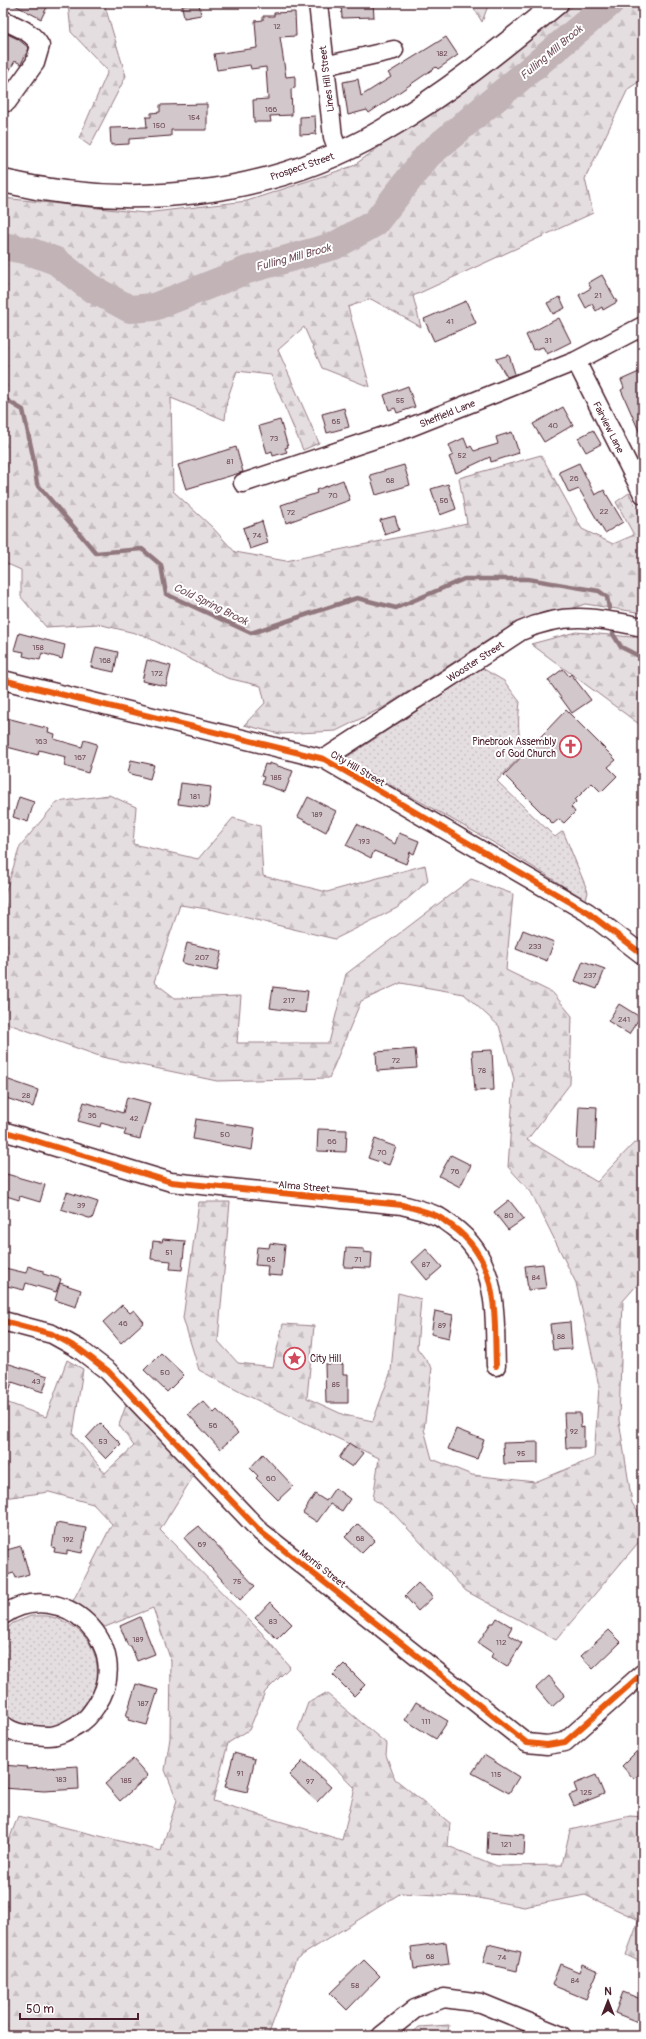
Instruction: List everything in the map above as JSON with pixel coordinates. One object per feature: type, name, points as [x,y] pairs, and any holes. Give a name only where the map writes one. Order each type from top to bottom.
[{"type":"main road","name":"Prospect Street","points":[[3,181],[64,192],[105,196],[178,195],[262,180],[297,169],[339,153],[381,132],[417,111],[482,65],[553,4]]},
{"type":"street","name":"Lines Hill Street","points":[[318,3],[333,137],[339,153]]},
{"type":"street","points":[[3,20],[29,33],[35,38],[40,46],[35,63],[7,102]]},
{"type":"street","points":[[324,66],[394,50]]},
{"type":"street","name":"Sheffield Lane","points":[[243,483],[408,428],[576,361],[643,326]]},
{"type":"street","name":"Fairview Lane","points":[[576,361],[643,494]]},
{"type":"street","name":"Wooster Street","points":[[324,759],[521,631],[540,622],[576,618],[598,619],[643,627]]},
{"type":"street","name":"City Hill Street","points":[[3,680],[324,759],[587,912],[643,955]]},
{"type":"street","name":"Alma Street","points":[[3,1131],[171,1182],[402,1205],[438,1216],[466,1238],[488,1272],[494,1299],[496,1366]]},
{"type":"street","name":"Morris Street","points":[[3,1321],[52,1334],[79,1349],[108,1371],[261,1532],[527,1742],[547,1745],[565,1742],[643,1673]]},
{"type":"street","points":[[3,1615],[9,1611],[31,1604],[45,1603],[68,1609],[79,1615],[96,1632],[107,1659],[108,1672],[104,1695],[86,1720],[57,1736],[23,1735],[3,1725]]},
{"type":"street","points":[[381,2036],[391,2026],[415,2009],[444,1998],[481,2003],[562,2036]]},
{"type":"green space","points":[[68,3],[104,3],[126,76],[90,146],[79,138],[108,71],[71,32]]},
{"type":"green space","points":[[471,3],[489,3],[482,22]]},
{"type":"green space","points":[[577,3],[643,3],[643,79],[628,89],[585,179],[593,213],[413,296],[421,327],[371,299],[348,307],[370,387],[322,368],[304,327],[278,350],[319,443],[303,450],[271,375],[237,371],[227,400],[225,420],[171,398],[173,491],[212,527],[235,552],[286,561],[467,523],[459,478],[541,455],[582,529],[613,544],[634,535],[616,502],[629,493],[643,520],[643,613],[585,604],[499,633],[384,707],[336,731],[280,734],[244,725],[265,703],[261,686],[227,678],[143,635],[98,624],[46,627],[21,597],[21,570],[3,562],[3,198],[145,213],[247,201],[353,166]]},
{"type":"green space","points":[[576,632],[643,638],[643,727],[531,644]]},
{"type":"green space","points":[[482,668],[504,681],[520,702],[520,740],[524,752],[497,781],[555,837],[563,831],[588,892],[586,900],[496,844],[344,759]]},
{"type":"green space","points":[[109,795],[136,807],[133,844],[198,859],[233,818],[260,826],[263,876],[327,892],[425,865],[428,881],[397,908],[335,939],[214,910],[180,905],[154,982],[175,998],[241,996],[237,1043],[329,1043],[346,974],[471,879],[513,894],[506,970],[553,993],[572,1016],[570,1084],[527,1140],[597,1182],[634,1143],[643,1144],[643,1278],[623,1301],[619,1420],[632,1503],[643,1520],[643,1537],[556,1640],[466,1591],[394,1514],[373,1499],[379,1458],[240,1392],[199,1370],[183,1318],[199,1202],[230,1202],[218,1341],[238,1363],[273,1367],[283,1324],[314,1326],[307,1398],[344,1415],[373,1421],[391,1371],[398,1293],[421,1299],[417,1348],[432,1368],[424,1429],[432,1459],[472,1475],[535,1482],[594,1458],[599,1386],[576,1283],[531,1192],[508,1167],[514,1079],[499,1026],[464,994],[401,983],[361,1001],[329,1078],[217,1081],[102,1057],[3,1022],[3,900],[20,846],[57,802]]},
{"type":"green space","points":[[67,1360],[83,1369],[73,1434],[105,1473],[134,1446],[119,1425],[126,1405],[194,1475],[160,1530],[260,1631],[290,1667],[265,1692],[249,1730],[228,1743],[213,1801],[342,1840],[355,1788],[298,1730],[308,1703],[326,1693],[387,1744],[386,1755],[395,1779],[450,1823],[448,1846],[497,1866],[562,1865],[570,1830],[630,1816],[643,1817],[643,1963],[626,1955],[639,1920],[585,1895],[524,1907],[474,1897],[401,1893],[296,1959],[268,2036],[3,2036],[3,1856],[18,1816],[161,1851],[177,1800],[165,1770],[170,1738],[171,1661],[153,1608],[105,1627],[73,1601],[112,1524],[93,1504],[49,1492],[3,1498],[3,1401],[46,1417]]},
{"type":"green space","points":[[31,1616],[52,1617],[75,1628],[90,1644],[97,1663],[96,1683],[90,1702],[77,1718],[58,1727],[35,1728],[26,1726],[14,1721],[3,1713],[3,1632],[13,1623]]},
{"type":"green space","points":[[449,2025],[447,2036],[409,2036],[419,2027]]},
{"type":"building","points":[[11,3],[49,3],[41,19]]},
{"type":"building","points":[[199,3],[201,15],[184,18],[182,6]]},
{"type":"building","points":[[341,3],[373,3],[374,17],[342,18]]},
{"type":"building","points":[[295,12],[296,36],[280,37],[286,77],[295,76],[295,88],[291,89],[292,115],[270,116],[271,122],[254,122],[253,100],[268,99],[266,67],[251,69],[250,65],[217,70],[214,54],[257,48],[255,21],[263,20],[263,16],[274,16],[274,13]]},
{"type":"building","points":[[3,32],[18,39],[29,48],[21,64],[15,61],[3,81]]},
{"type":"building","points":[[446,37],[458,55],[438,69],[436,67],[369,113],[367,110],[348,115],[343,82],[358,79],[361,96],[391,77],[388,73]]},
{"type":"building","points":[[207,104],[207,130],[171,130],[171,136],[129,139],[129,144],[111,145],[110,128],[147,127],[146,117],[151,117],[151,113],[160,112],[160,105]]},
{"type":"building","points":[[315,116],[316,134],[300,135],[300,117]]},
{"type":"building","points":[[602,275],[617,302],[603,310],[602,307],[596,311],[592,304],[586,308],[579,295],[591,288],[588,283]]},
{"type":"building","points":[[560,297],[565,308],[553,314],[547,303]]},
{"type":"building","points":[[466,301],[476,323],[434,341],[424,319]]},
{"type":"building","points":[[559,318],[571,342],[547,354],[543,347],[533,350],[526,335]]},
{"type":"building","points":[[509,355],[515,374],[507,377],[496,359]]},
{"type":"building","points":[[639,372],[643,381],[643,440],[621,390],[624,388],[621,380]]},
{"type":"building","points":[[408,386],[415,407],[397,413],[395,408],[389,410],[384,395]]},
{"type":"building","points":[[563,407],[573,425],[544,442],[533,424]]},
{"type":"building","points":[[344,408],[349,427],[327,433],[322,414]]},
{"type":"building","points":[[280,420],[288,447],[285,448],[287,452],[273,456],[272,451],[267,453],[259,426]]},
{"type":"building","points":[[593,430],[601,444],[586,452],[578,438]]},
{"type":"building","points":[[512,432],[519,453],[491,462],[490,457],[456,473],[449,457],[453,455],[449,445],[464,438],[468,448],[471,446],[474,451],[498,444],[496,437]]},
{"type":"building","points":[[236,447],[243,472],[186,489],[178,465]]},
{"type":"building","points":[[579,463],[595,495],[604,490],[623,522],[605,533],[579,489],[569,493],[559,472]]},
{"type":"building","points":[[404,465],[410,485],[376,495],[370,475]]},
{"type":"building","points":[[343,480],[350,500],[286,523],[281,505],[317,493],[316,490]]},
{"type":"building","points":[[448,484],[456,509],[440,515],[431,489]]},
{"type":"building","points":[[395,516],[399,530],[385,535],[380,520]]},
{"type":"building","points":[[262,521],[268,543],[250,549],[243,528]]},
{"type":"building","points":[[19,633],[65,645],[62,659],[42,653],[40,660],[23,656],[24,652],[14,650]]},
{"type":"building","points":[[96,647],[118,652],[114,672],[91,667]]},
{"type":"building","points":[[147,660],[171,666],[166,686],[142,681]]},
{"type":"building","points":[[563,669],[569,676],[571,674],[591,700],[572,713],[548,680]]},
{"type":"building","name":"Pinebrook Assembly of God Church","points":[[566,710],[616,760],[608,767],[617,776],[601,792],[592,783],[575,800],[576,802],[571,807],[575,812],[564,823],[559,819],[553,824],[504,775]]},
{"type":"building","points":[[3,717],[49,729],[48,732],[55,734],[54,739],[82,747],[84,740],[97,744],[88,773],[64,766],[66,757],[39,750],[38,755],[3,746]]},
{"type":"building","points":[[131,760],[154,765],[150,779],[128,773]]},
{"type":"building","points":[[269,763],[293,771],[285,792],[262,784],[264,777],[261,776],[265,764],[269,765]]},
{"type":"building","points":[[181,783],[211,787],[208,808],[178,804]]},
{"type":"building","points":[[19,797],[34,802],[28,822],[13,817]]},
{"type":"building","points":[[308,797],[336,811],[326,832],[298,817]]},
{"type":"building","points":[[357,824],[395,844],[399,833],[419,841],[414,854],[410,852],[406,864],[374,851],[371,858],[346,845]]},
{"type":"building","points":[[523,930],[554,942],[547,961],[516,949]]},
{"type":"building","points":[[187,943],[222,951],[217,971],[182,963]]},
{"type":"building","points":[[583,961],[605,969],[597,989],[575,981]]},
{"type":"building","points":[[273,987],[308,991],[305,1013],[270,1008]]},
{"type":"building","points":[[619,1004],[640,1017],[629,1034],[608,1021]]},
{"type":"building","points":[[415,1049],[417,1068],[377,1071],[376,1052]]},
{"type":"building","points":[[492,1050],[494,1090],[475,1091],[472,1051]]},
{"type":"building","points":[[3,1078],[38,1090],[33,1107],[3,1097]]},
{"type":"building","points":[[127,1097],[150,1103],[140,1139],[124,1135],[126,1130],[101,1123],[100,1127],[78,1121],[84,1102],[123,1113]]},
{"type":"building","points":[[579,1106],[597,1107],[595,1148],[577,1148]]},
{"type":"building","points":[[196,1119],[255,1128],[252,1150],[193,1139]]},
{"type":"building","points":[[318,1129],[347,1130],[346,1152],[317,1151]]},
{"type":"building","points":[[375,1139],[396,1147],[389,1165],[368,1158]]},
{"type":"building","points":[[451,1155],[471,1165],[460,1187],[439,1176]]},
{"type":"building","points":[[3,1173],[45,1185],[40,1202],[20,1196],[19,1200],[3,1195]]},
{"type":"building","points":[[67,1192],[98,1202],[92,1219],[61,1209]]},
{"type":"building","points":[[509,1200],[524,1219],[508,1230],[494,1212]]},
{"type":"building","points":[[163,1239],[185,1241],[182,1270],[170,1269],[171,1261],[151,1259],[153,1241],[162,1242]]},
{"type":"building","points":[[270,1243],[285,1245],[282,1276],[267,1275],[268,1266],[255,1265],[257,1247],[269,1248]]},
{"type":"building","points":[[346,1248],[364,1249],[364,1252],[372,1253],[371,1268],[344,1267]]},
{"type":"building","points":[[426,1249],[442,1267],[427,1280],[412,1262]]},
{"type":"building","points":[[543,1264],[546,1288],[528,1290],[525,1266]]},
{"type":"building","points":[[28,1266],[43,1271],[43,1274],[61,1279],[56,1292],[26,1283],[24,1290],[3,1285],[5,1268],[26,1273]]},
{"type":"building","points":[[60,1283],[81,1290],[76,1307],[55,1300]]},
{"type":"building","points":[[122,1305],[130,1313],[134,1310],[144,1322],[121,1343],[103,1322]]},
{"type":"building","points":[[435,1311],[453,1315],[449,1338],[431,1334]]},
{"type":"building","points":[[570,1322],[572,1349],[553,1350],[550,1324]]},
{"type":"building","points":[[161,1353],[184,1375],[167,1392],[144,1370]]},
{"type":"building","points":[[3,1362],[48,1376],[43,1392],[12,1382],[7,1399],[3,1399]]},
{"type":"building","points":[[325,1364],[343,1364],[343,1374],[348,1374],[348,1403],[326,1403]]},
{"type":"building","points":[[203,1401],[214,1413],[217,1410],[238,1433],[220,1449],[188,1414]]},
{"type":"building","points":[[564,1413],[580,1413],[581,1428],[584,1427],[584,1448],[566,1448]]},
{"type":"building","points":[[100,1423],[121,1444],[106,1459],[86,1438]]},
{"type":"building","points":[[456,1429],[484,1440],[477,1459],[448,1449]]},
{"type":"building","points":[[538,1442],[538,1463],[504,1464],[503,1443]]},
{"type":"building","points":[[349,1443],[363,1453],[352,1467],[339,1458]]},
{"type":"building","points":[[263,1454],[293,1486],[278,1500],[256,1478],[258,1476],[250,1468]]},
{"type":"building","points":[[335,1488],[350,1499],[342,1511],[330,1504],[317,1522],[303,1513],[315,1494],[326,1501]]},
{"type":"building","points":[[56,1523],[86,1528],[82,1553],[67,1550],[67,1554],[54,1552],[55,1548],[52,1547]]},
{"type":"building","points":[[358,1524],[375,1540],[362,1553],[345,1537]]},
{"type":"building","points":[[199,1526],[255,1586],[240,1600],[184,1538]]},
{"type":"building","points":[[21,1546],[29,1574],[16,1578],[14,1573],[3,1576],[3,1551]]},
{"type":"building","points":[[418,1583],[433,1597],[418,1611],[405,1596]]},
{"type":"building","points":[[270,1602],[292,1624],[277,1639],[255,1618]]},
{"type":"building","points":[[140,1617],[155,1654],[137,1661],[131,1646],[128,1646],[120,1626]]},
{"type":"building","points":[[497,1618],[512,1627],[508,1634],[522,1643],[507,1667],[491,1657],[493,1653],[478,1643],[491,1623],[494,1623]]},
{"type":"building","points":[[609,1630],[621,1642],[593,1669],[581,1656]]},
{"type":"building","points":[[344,1664],[365,1685],[354,1696],[333,1675]]},
{"type":"building","points":[[549,1676],[562,1691],[564,1696],[552,1707],[536,1688]]},
{"type":"building","points":[[136,1684],[158,1690],[147,1725],[128,1720],[129,1717],[126,1716]]},
{"type":"building","points":[[416,1702],[448,1721],[436,1739],[405,1720]]},
{"type":"building","points":[[643,1745],[643,1770],[634,1779],[622,1766]]},
{"type":"building","points":[[234,1753],[255,1759],[247,1792],[225,1787]]},
{"type":"building","points":[[484,1755],[519,1777],[509,1793],[472,1773]]},
{"type":"building","points":[[133,1759],[148,1776],[120,1801],[105,1784]]},
{"type":"building","points":[[303,1761],[331,1787],[317,1802],[289,1775]]},
{"type":"building","points":[[3,1765],[27,1767],[26,1769],[78,1766],[79,1789],[44,1791],[3,1788]]},
{"type":"building","points":[[596,1775],[604,1794],[574,1806],[569,1795],[577,1792],[574,1784]]},
{"type":"building","points":[[488,1832],[525,1835],[524,1855],[487,1853]]},
{"type":"building","points":[[446,1942],[449,1964],[414,1969],[411,1947]]},
{"type":"building","points":[[488,1944],[521,1952],[517,1971],[483,1963]]},
{"type":"building","points":[[364,1960],[380,1976],[347,2010],[330,1993]]},
{"type":"building","points":[[560,1964],[579,1972],[582,1964],[598,1971],[586,1999],[552,1985]]},
{"type":"building","points":[[623,1992],[643,2000],[643,2024],[615,2013]]},
{"type":"waterway","name":"Fulling Mill Brook","points":[[3,246],[29,251],[56,261],[89,287],[130,309],[154,307],[247,270],[334,246],[375,223],[428,155],[610,3]]},
{"type":"waterway","name":"Cold Spring Brook","points":[[3,398],[23,410],[33,456],[37,484],[96,553],[142,549],[161,565],[166,594],[251,633],[357,598],[396,608],[464,579],[528,579],[599,591],[607,597],[609,608]]},
{"type":"waterway","name":"Cold Spring Brook","points":[[613,634],[621,647],[643,658]]},
{"type":"cycle path","points":[[3,680],[324,759],[587,912],[643,955]]},
{"type":"cycle path","points":[[3,1131],[171,1182],[402,1205],[439,1217],[468,1240],[479,1255],[486,1272],[494,1308],[496,1366]]},
{"type":"cycle path","points":[[3,1321],[52,1334],[79,1349],[108,1371],[261,1532],[527,1743],[547,1745],[565,1742],[643,1673]]},
{"type":"place","name":"Pinebrook Assembly of God Church","points":[[571,747]]},
{"type":"place","name":"City Hill","points":[[294,1358]]}]
